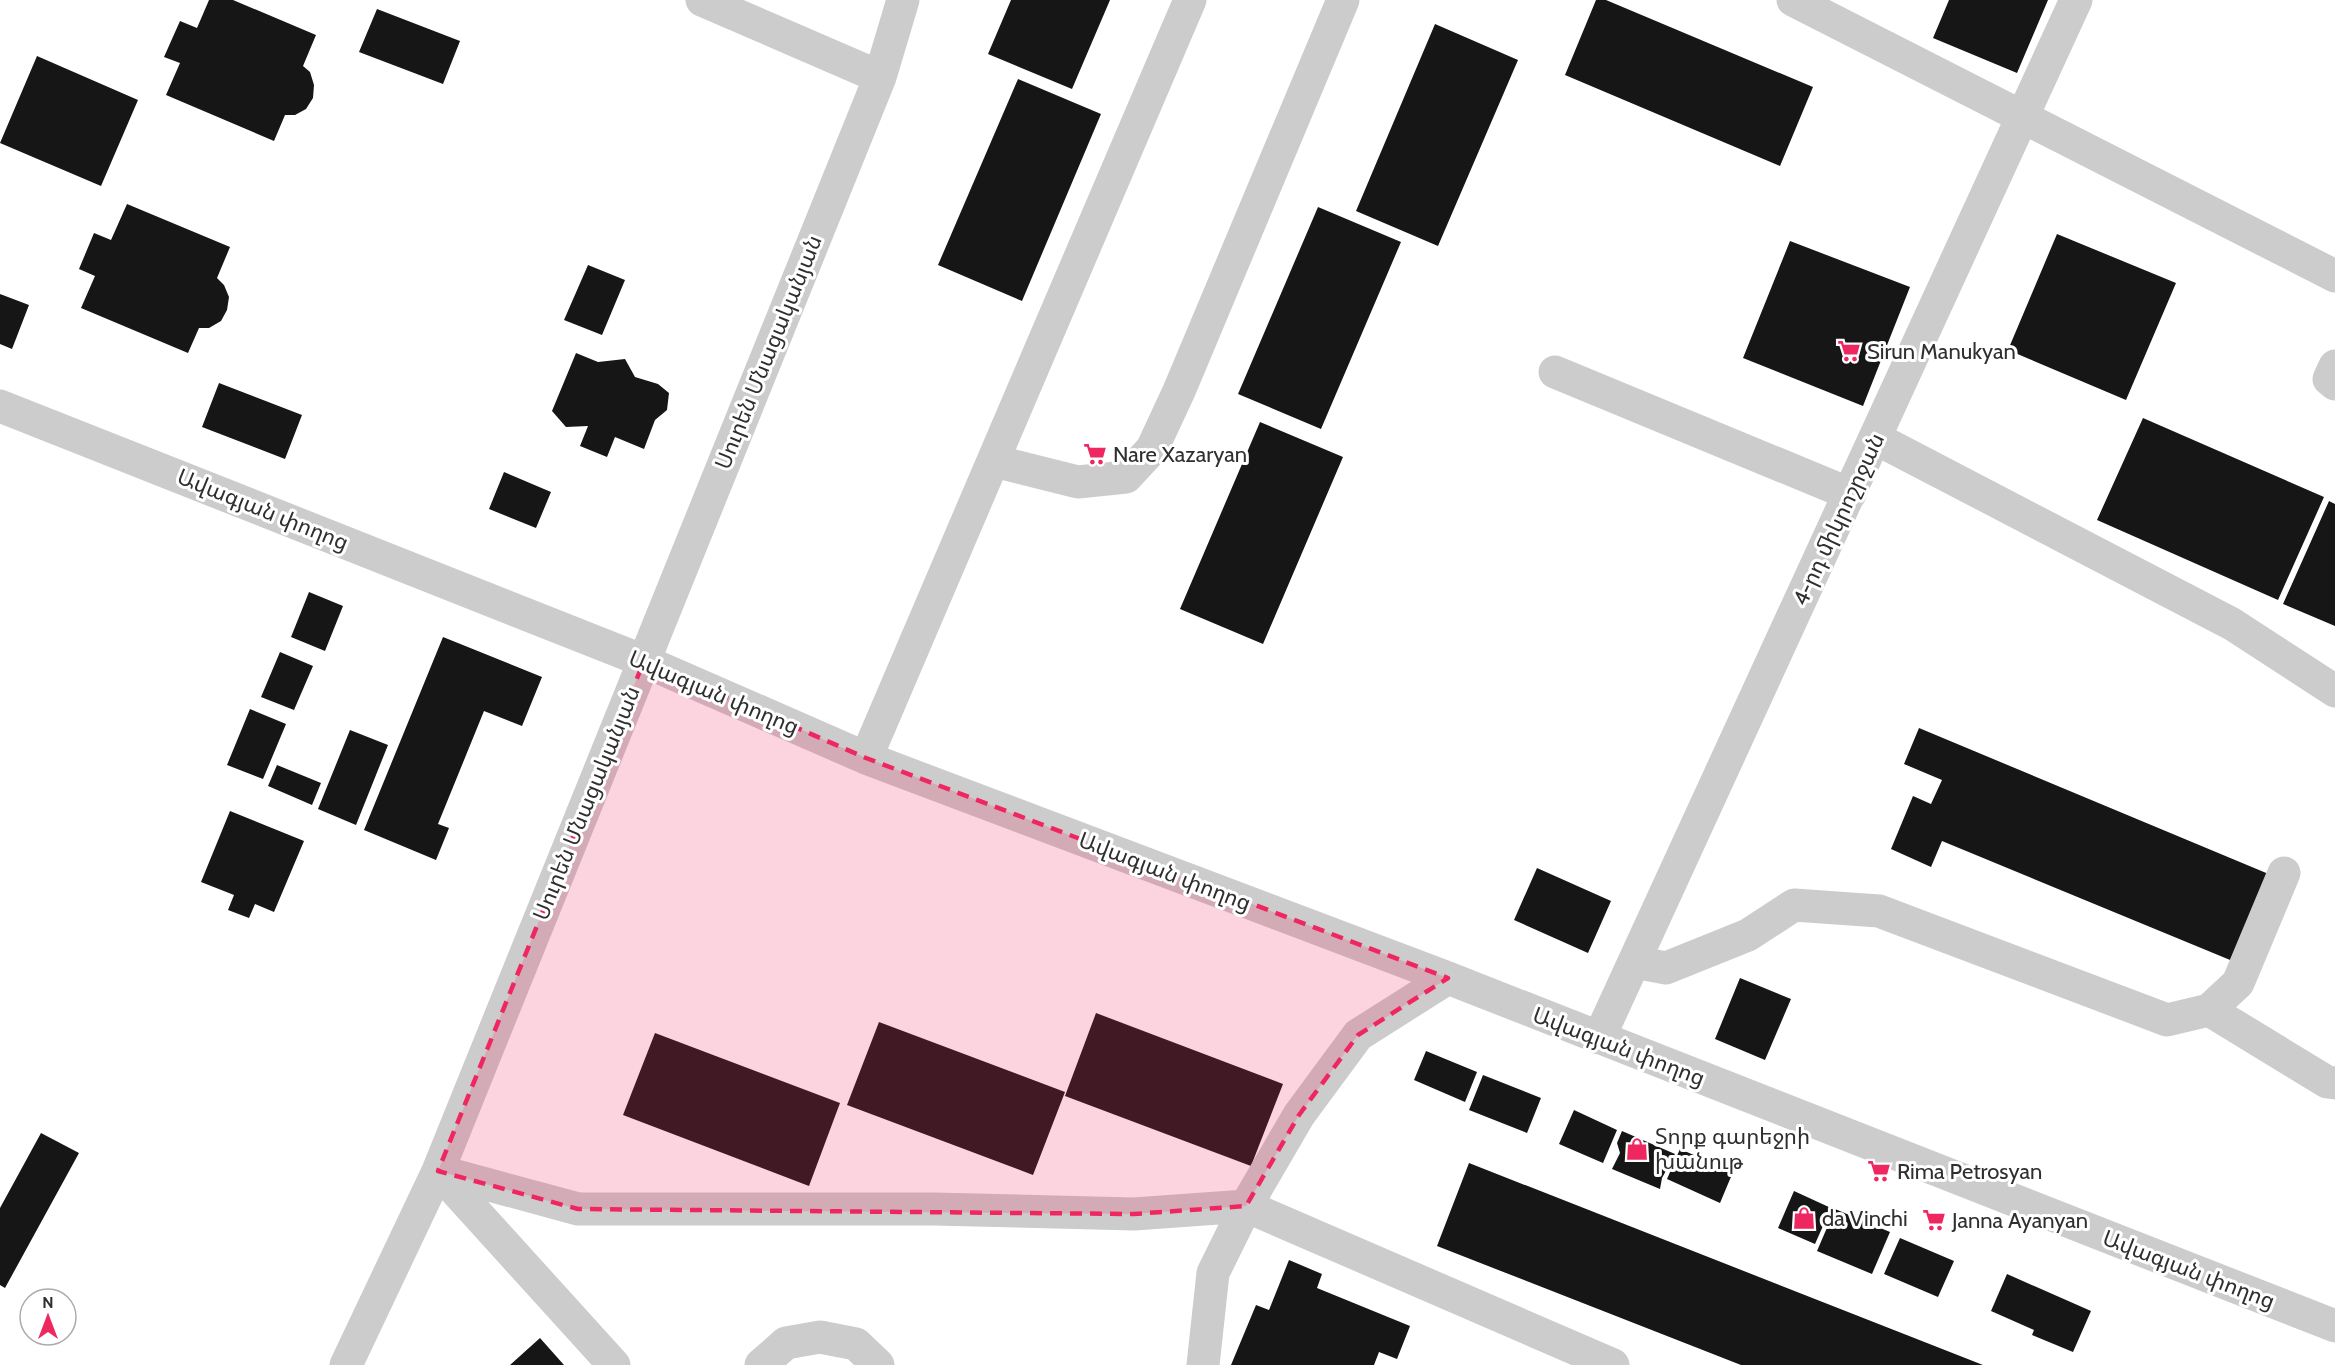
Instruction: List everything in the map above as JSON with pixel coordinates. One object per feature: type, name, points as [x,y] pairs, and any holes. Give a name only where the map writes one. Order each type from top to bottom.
[{"type":"street","points":[[702,0],[880,77]]},
{"type":"street","name":"Սուրեն Մնացականյան","points":[[346,1365],[438,1171],[880,77],[903,0]]},
{"type":"street","points":[[866,758],[1190,0]]},
{"type":"street","points":[[994,461],[1078,482],[1126,477],[1152,449],[1184,381],[1343,0]]},
{"type":"street","name":"4-րդ միկրոշրջան","points":[[1599,1038],[2076,0]]},
{"type":"street","points":[[1808,3],[2023,117],[2335,276]]},
{"type":"street","points":[[2335,366],[2330,379],[2335,384]]},
{"type":"street","points":[[1555,372],[1850,494]]},
{"type":"street","name":"Ավագյան փողոց","points":[[0,406],[644,661],[866,758],[1448,978],[2335,1326]]},
{"type":"street","points":[[1875,438],[2232,624],[2335,691]]},
{"type":"street","points":[[1634,962],[1666,968],[1748,935],[1794,905],[1879,911],[2167,1020],[2209,1010],[2238,983],[2284,873]]},
{"type":"street","points":[[1203,1365],[1213,1273],[1246,1206],[1299,1115],[1358,1035],[1448,978]]},
{"type":"street","points":[[2209,1010],[2327,1082],[2335,1083]]},
{"type":"street","points":[[438,1171],[578,1209],[933,1209],[1134,1214],[1246,1206],[1577,1358],[1613,1365]]},
{"type":"street","points":[[438,1171],[614,1365]]},
{"type":"street","points":[[761,1365],[786,1343],[820,1337],[856,1344],[878,1365]]},
{"type":"highlighted area","points":[[644,661],[866,758],[1448,978],[1358,1035],[1299,1115],[1246,1206],[1134,1214],[578,1209],[438,1171]]},
{"type":"building","points":[[209,0],[233,0],[316,35],[303,66],[310,72],[314,85],[313,98],[306,109],[295,115],[285,115],[274,141],[166,95],[180,63],[164,57],[180,21],[197,28]]},
{"type":"building","points":[[1011,0],[1110,0],[1072,89],[988,54]]},
{"type":"building","points":[[1596,0],[1606,0],[1813,87],[1780,166],[1565,75]]},
{"type":"building","points":[[1949,0],[2048,0],[2017,73],[1933,38]]},
{"type":"building","points":[[377,9],[460,41],[443,84],[359,52]]},
{"type":"building","points":[[1435,24],[1518,60],[1438,246],[1356,211]]},
{"type":"building","points":[[37,56],[138,100],[101,186],[0,143]]},
{"type":"building","points":[[1018,79],[1101,114],[1022,301],[938,265]]},
{"type":"building","points":[[127,204],[230,247],[217,278],[224,285],[229,297],[227,310],[221,321],[209,328],[199,328],[188,353],[81,308],[95,276],[79,269],[94,233],[111,240]]},
{"type":"building","points":[[1318,207],[1401,242],[1321,429],[1238,394]]},
{"type":"building","points":[[2057,234],[2176,283],[2126,400],[2008,350]]},
{"type":"building","points":[[1790,241],[1910,287],[1863,406],[1743,358]]},
{"type":"building","points":[[588,265],[625,280],[602,335],[564,320]]},
{"type":"building","points":[[0,294],[29,305],[12,349],[0,344]]},
{"type":"building","points":[[576,353],[598,362],[625,359],[635,377],[658,384],[669,393],[667,410],[655,420],[644,449],[615,437],[607,457],[580,446],[588,426],[566,427],[552,411]]},
{"type":"building","points":[[219,383],[302,415],[285,459],[202,427]]},
{"type":"building","points":[[2143,418],[2324,497],[2278,600],[2097,520]]},
{"type":"building","points":[[1260,422],[1343,457],[1263,644],[1180,609]]},
{"type":"building","points":[[504,472],[551,492],[536,528],[489,509]]},
{"type":"building","points":[[2329,501],[2335,504],[2335,626],[2283,604]]},
{"type":"building","points":[[309,592],[343,606],[325,651],[291,637]]},
{"type":"building","points":[[443,637],[542,677],[522,726],[484,711],[438,824],[449,828],[436,860],[364,830]]},
{"type":"building","points":[[280,652],[313,666],[294,710],[261,697]]},
{"type":"building","points":[[250,709],[286,724],[263,779],[227,765]]},
{"type":"building","points":[[1919,728],[2271,875],[2235,962],[1942,841],[1931,867],[1891,849],[1913,796],[1931,804],[1942,780],[1904,764]]},
{"type":"building","points":[[350,730],[388,745],[356,825],[318,809]]},
{"type":"building","points":[[277,765],[321,783],[312,805],[268,786]]},
{"type":"building","points":[[230,811],[304,841],[274,912],[255,904],[249,918],[228,910],[234,895],[201,882]]},
{"type":"building","points":[[1537,868],[1611,901],[1588,953],[1514,920]]},
{"type":"building","points":[[1740,978],[1791,999],[1765,1060],[1715,1039]]},
{"type":"building","points":[[1096,1013],[1283,1084],[1251,1166],[1065,1096]]},
{"type":"building","points":[[879,1022],[1065,1092],[1033,1175],[847,1105]]},
{"type":"building","points":[[655,1033],[840,1103],[809,1186],[623,1115]]},
{"type":"building","points":[[1426,1051],[1477,1072],[1465,1102],[1414,1080]]},
{"type":"building","points":[[1483,1075],[1541,1098],[1527,1133],[1469,1110]]},
{"type":"building","points":[[1574,1110],[1617,1130],[1603,1163],[1559,1144]]},
{"type":"building","points":[[1622,1131],[1675,1154],[1662,1178],[1660,1189],[1612,1169],[1620,1153],[1617,1143]]},
{"type":"building","points":[[41,1133],[79,1153],[5,1288],[0,1285],[0,1208]]},
{"type":"building","points":[[1680,1149],[1733,1172],[1720,1203],[1667,1179]]},
{"type":"building","points":[[1469,1163],[1983,1365],[1741,1365],[1437,1246]]},
{"type":"building","name":"da Vinchi","points":[[1794,1191],[1831,1208],[1815,1244],[1778,1228]]},
{"type":"building","points":[[1835,1209],[1890,1232],[1872,1274],[1817,1251]]},
{"type":"building","points":[[1900,1238],[1954,1261],[1938,1297],[1884,1274]]},
{"type":"building","points":[[1289,1260],[1322,1274],[1317,1288],[1410,1326],[1397,1359],[1379,1352],[1374,1365],[1231,1365],[1256,1305],[1269,1310]]},
{"type":"building","points":[[2007,1274],[2091,1311],[2073,1352],[2032,1335],[2034,1330],[1991,1311]]},
{"type":"building","points":[[540,1338],[564,1365],[510,1365]]},
{"type":"place","name":"Sirun Manukyan","points":[[1849,351]]},
{"type":"place","name":"Nare Xazaryan","points":[[1095,454]]},
{"type":"place","name":"Տորք գարեջրի խանութ","points":[[1637,1149]]},
{"type":"place","name":"Rima Petrosyan","points":[[1879,1171]]},
{"type":"place","name":"da Vinchi","points":[[1804,1218]]},
{"type":"place","name":"Janna Ayanyan","points":[[1934,1220]]}]
